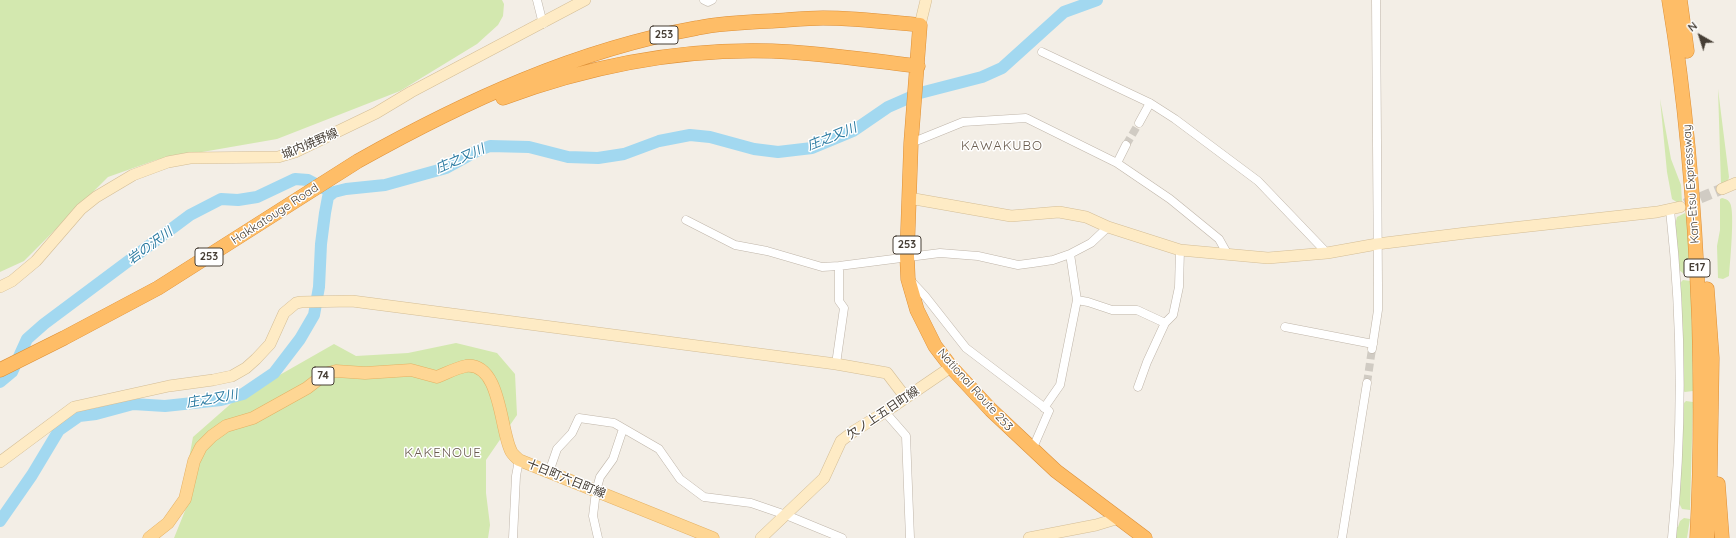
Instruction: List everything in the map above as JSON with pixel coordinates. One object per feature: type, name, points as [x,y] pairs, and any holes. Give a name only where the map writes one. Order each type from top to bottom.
[{"type":"highway","name":"Kan-Etsu Expressway","points":[[1669,0],[1684,98],[1696,248],[1700,403],[1699,537]]},
{"type":"highway","name":"Kan-Etsu Expressway","points":[[1680,0],[1686,43],[1701,190],[1712,358],[1710,475],[1699,537]]},
{"type":"highway","name":"253","points":[[824,18],[920,25],[918,66],[790,52],[706,52],[678,55],[626,62],[541,84],[424,127],[458,108],[548,69],[614,47],[698,27],[744,22],[824,18]]},
{"type":"highway","name":"National Route 253","points":[[918,66],[911,143],[907,256],[908,279],[917,310],[935,346],[951,367],[991,410],[1056,471],[1146,538]]},
{"type":"highway","name":"Hakkatouge Road","points":[[0,370],[158,288],[296,202],[334,176],[384,147],[424,127]]},
{"type":"highway","points":[[1712,358],[1718,497],[1722,538]]},
{"type":"main road","name":"十日町六日町線","points":[[149,538],[168,523],[185,499],[194,461],[201,447],[212,436],[226,426],[253,418],[308,388],[325,374],[336,371],[366,373],[411,370],[438,377],[468,366],[479,368],[488,377],[496,391],[506,439],[511,452],[519,460],[713,538]]},
{"type":"street","points":[[536,0],[543,24]]},
{"type":"street","name":"城内焼野線","points":[[0,287],[12,281],[36,261],[86,205],[114,185],[133,175],[168,162],[190,158],[278,158],[294,152],[351,126],[411,92],[543,24],[586,0]]},
{"type":"street","points":[[704,0],[708,2],[712,0]]},
{"type":"street","points":[[920,25],[926,0]]},
{"type":"street","points":[[1285,327],[1373,346],[1378,310],[1376,0]]},
{"type":"street","points":[[1042,52],[1150,103],[1175,119],[1258,181],[1327,253]]},
{"type":"street","points":[[1139,123],[1150,103]]},
{"type":"street","points":[[911,143],[963,122],[1026,118],[1117,164],[1170,199],[1219,239],[1228,255]]},
{"type":"street","points":[[1117,164],[1126,145]]},
{"type":"street","points":[[1722,189],[1736,183]]},
{"type":"street","points":[[908,198],[1011,216],[1059,212],[1086,217],[1108,227],[1180,250],[1268,258],[1327,253],[1377,244],[1675,208],[1680,395],[1672,538]]},
{"type":"street","points":[[686,220],[735,245],[767,251],[822,267],[907,256],[948,253],[978,256],[1018,265],[1053,260],[1070,254],[1091,243],[1108,227]]},
{"type":"street","points":[[1138,387],[1147,362],[1165,323],[1173,315],[1179,287],[1180,250]]},
{"type":"street","points":[[1044,408],[1060,385],[1078,300],[1070,254]]},
{"type":"street","points":[[836,364],[844,308],[839,301],[839,266]]},
{"type":"street","points":[[908,279],[925,296],[966,348],[1049,411],[1032,450]]},
{"type":"street","points":[[1078,300],[1112,310],[1137,310],[1165,323]]},
{"type":"street","points":[[0,462],[74,407],[169,386],[232,376],[246,368],[261,354],[270,344],[284,313],[296,303],[301,302],[331,303],[352,301],[836,364],[887,373],[906,398]]},
{"type":"street","name":"欠ノ上五日町線","points":[[761,538],[824,478],[841,441],[951,367]]},
{"type":"street","points":[[1342,538],[1367,383]]},
{"type":"street","points":[[885,412],[906,436],[910,538]]},
{"type":"street","points":[[549,472],[557,448],[572,433],[579,418],[614,423],[659,449],[680,479],[704,497],[751,503],[786,515],[842,538]]},
{"type":"street","points":[[598,538],[593,516],[596,491],[600,477],[613,459],[623,429]]},
{"type":"street","points":[[513,538],[516,476],[519,460]]},
{"type":"street","points":[[1029,538],[1096,525],[1119,518]]},
{"type":"green space","points":[[0,0],[502,0],[504,4],[503,16],[498,25],[477,44],[400,91],[277,139],[156,160],[108,177],[24,261],[0,272]]},
{"type":"green space","points":[[1718,89],[1729,177],[1728,181],[1721,185]]},
{"type":"green space","points":[[1660,99],[1671,159],[1681,185],[1682,202],[1678,203],[1672,199],[1667,172]]},
{"type":"green space","points":[[1722,198],[1730,203],[1732,216],[1729,276],[1723,279],[1718,278],[1717,246],[1720,230],[1720,199]]},
{"type":"green space","points":[[1685,213],[1687,218],[1690,274],[1684,274],[1679,270],[1675,225],[1677,217]]},
{"type":"green space","points":[[1683,280],[1691,281],[1693,391],[1685,392],[1683,391],[1679,284]]},
{"type":"green space","points":[[456,343],[497,353],[515,374],[517,415],[486,460],[486,493],[490,525],[488,538],[174,538],[193,491],[188,464],[193,437],[234,401],[334,344],[356,356],[408,353]]},
{"type":"green space","points":[[1686,401],[1693,402],[1690,510],[1682,509],[1679,503],[1683,404]]},
{"type":"green space","points":[[1684,518],[1690,519],[1687,538],[1675,538],[1676,527],[1678,527],[1680,521]]},
{"type":"waterway","name":"庄之又川","points":[[0,521],[32,475],[59,430],[79,416],[96,414],[133,404],[165,406],[221,400],[243,394],[274,373],[300,339],[314,315],[319,287],[321,244],[325,213],[328,197],[334,192],[346,189],[385,185],[446,168],[477,151],[490,146],[529,147],[568,157],[598,158],[624,154],[659,141],[690,135],[710,137],[754,149],[778,152],[812,148],[853,131],[888,107],[920,93],[982,77],[1002,68],[1064,12],[1097,0]]},
{"type":"waterway","name":"岩の沢川","points":[[0,382],[12,372],[27,339],[44,324],[190,215],[221,199],[238,200],[257,197],[295,179],[308,180],[325,189]]},
{"type":"tunnel","points":[[1126,145],[1139,123]]},
{"type":"tunnel","points":[[1685,204],[1722,189]]},
{"type":"tunnel","points":[[1367,383],[1372,349]]},
{"type":"district","name":"KAWAKUBO","points":[[1002,146]]},
{"type":"district","name":"KAKENOUE","points":[[443,453]]}]
